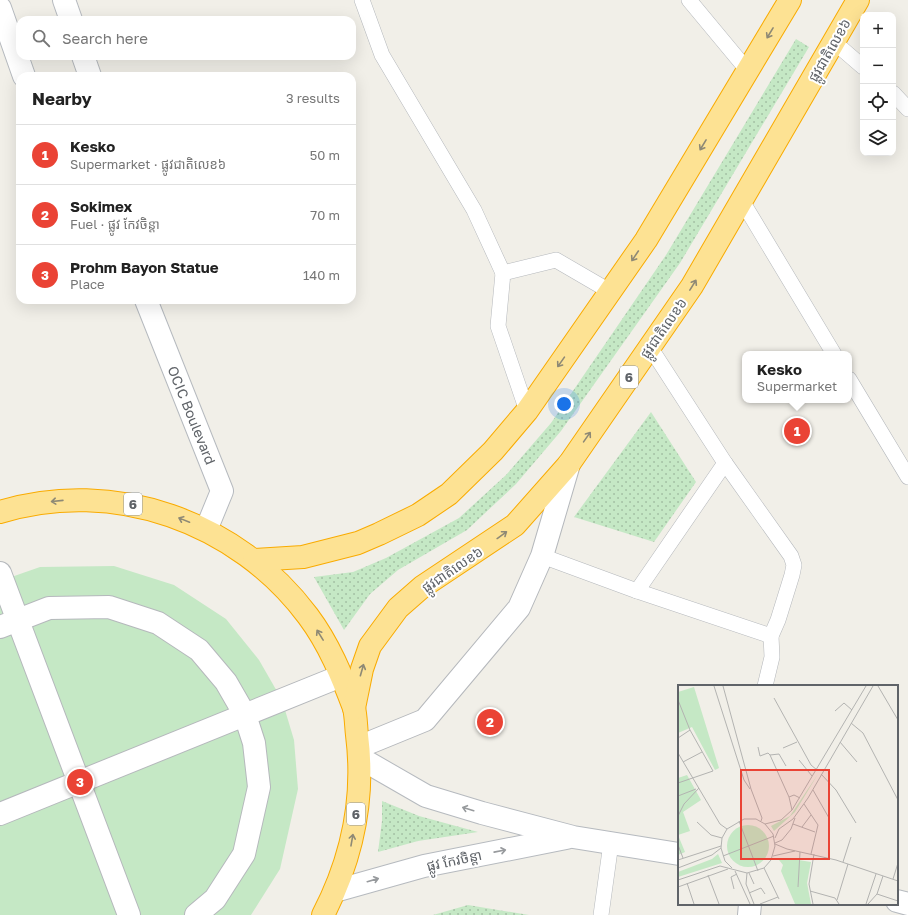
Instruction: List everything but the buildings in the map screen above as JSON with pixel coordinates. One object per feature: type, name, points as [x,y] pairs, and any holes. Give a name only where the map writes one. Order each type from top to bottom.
[{"type":"highway","points":[[254,560],[303,557],[358,543],[418,514],[449,494],[493,451],[527,411],[646,240],[790,0]]},
{"type":"highway","name":"ផ្លូវជាតិលេខ៦","points":[[354,708],[362,669],[370,646],[398,608],[422,587],[515,525],[569,464],[692,286],[858,0]]},
{"type":"highway","name":"6","points":[[0,512],[35,504],[93,500],[131,504],[156,510],[206,530],[254,560],[280,583],[309,617],[328,648],[354,708],[359,753],[358,800],[351,843],[335,891],[323,915]]},
{"type":"street","points":[[64,0],[70,16]]},
{"type":"street","points":[[0,8],[16,53]]},
{"type":"street","points":[[18,60],[23,72]]},
{"type":"street","points":[[85,60],[89,72]]},
{"type":"street","name":"OCIC Boulevard","points":[[148,304],[222,491],[206,530]]},
{"type":"street","points":[[359,753],[425,720],[519,608],[542,556],[569,464]]},
{"type":"street","points":[[0,573],[9,623],[79,782],[129,915]]},
{"type":"street","points":[[9,623],[48,608],[109,607],[158,623],[199,650],[226,682],[245,715],[254,743],[259,787],[244,854],[215,899],[196,915]]},
{"type":"street","points":[[0,814],[341,676]]},
{"type":"street","name":"ផ្លូវ កែវចិន្តា","points":[[359,753],[426,796],[482,814],[573,836],[678,854]]},
{"type":"street","name":"ផ្លូវ កែវចិន្តា","points":[[335,891],[424,866],[573,836]]},
{"type":"street","points":[[898,901],[908,904]]},
{"type":"street","points":[[749,915],[750,905]]},
{"type":"lane","points":[[362,0],[382,55],[474,210],[503,273],[498,326],[527,411]]},
{"type":"lane","points":[[689,0],[748,71]]},
{"type":"lane","points":[[834,42],[860,64]]},
{"type":"lane","points":[[896,96],[908,110]]},
{"type":"lane","points":[[742,201],[832,351]]},
{"type":"lane","points":[[503,273],[556,260],[611,292]]},
{"type":"lane","points":[[650,347],[725,463],[791,556],[794,565],[778,620],[771,636],[772,658],[765,685]]},
{"type":"lane","points":[[852,384],[908,477]]},
{"type":"lane","points":[[637,591],[725,463]]},
{"type":"lane","points":[[542,556],[637,591],[771,636]]},
{"type":"lane","points":[[601,915],[611,843]]},
{"type":"green space","points":[[796,39],[809,47],[680,263],[561,431],[516,484],[467,530],[398,570],[370,594],[344,630],[314,577],[353,572],[386,558],[459,518],[506,475],[551,423],[666,255]]},
{"type":"green space","points":[[651,412],[696,482],[654,542],[574,517]]},
{"type":"green space","points":[[114,566],[174,585],[226,619],[259,660],[282,700],[294,740],[298,789],[280,869],[251,915],[0,915],[0,581],[40,567]]},
{"type":"green space","points":[[382,801],[419,816],[478,832],[418,841],[378,852],[382,821]]},
{"type":"green space","points":[[468,905],[529,915],[433,915]]},
{"type":"place","name":"Kesko","points":[[797,431]]},
{"type":"place","name":"Sokimex","points":[[490,722]]},
{"type":"place","name":"Prohm Bayon Statue","points":[[80,782]]}]
